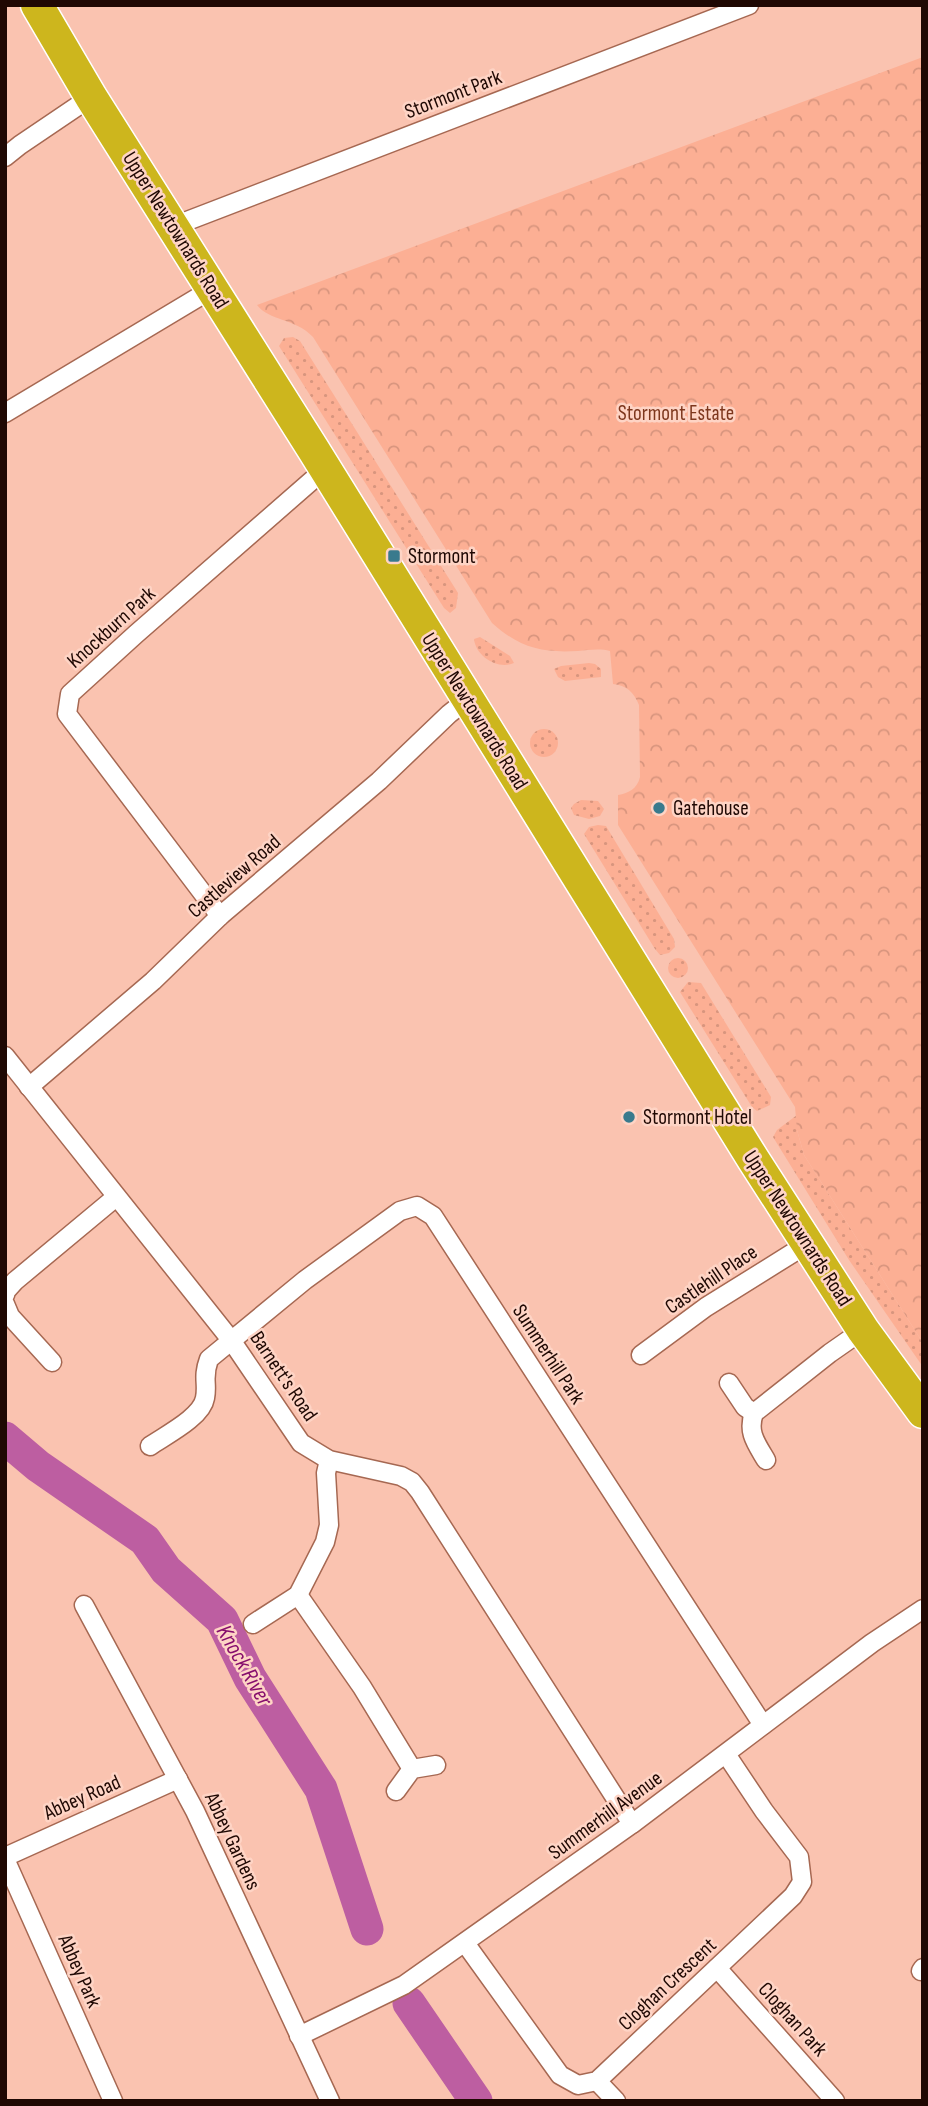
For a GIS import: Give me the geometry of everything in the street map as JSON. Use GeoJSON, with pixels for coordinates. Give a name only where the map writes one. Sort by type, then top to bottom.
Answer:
{"type":"FeatureCollection","features":[{"type":"Feature","properties":{"kind":"highway","name":"Upper Newtownards Road"},"geometry":{"type":"LineString","coordinates":[[37,5],[91,97],[807,1244],[863,1330],[923,1412]]}},
{"type":"Feature","properties":{"kind":"street","name":"Stormont Park"},"geometry":{"type":"LineString","coordinates":[[174,226],[750,5]]}},
{"type":"Feature","properties":{"kind":"street"},"geometry":{"type":"LineString","coordinates":[[5,157],[91,97]]}},
{"type":"Feature","properties":{"kind":"street"},"geometry":{"type":"LineString","coordinates":[[5,413],[212,289]]}},
{"type":"Feature","properties":{"kind":"street","name":"Knockburn Park"},"geometry":{"type":"LineString","coordinates":[[220,916],[66,714],[70,694],[325,470]]}},
{"type":"Feature","properties":{"kind":"street","name":"Castleview Road"},"geometry":{"type":"LineString","coordinates":[[29,1087],[153,981],[220,916],[379,781],[468,699]]}},
{"type":"Feature","properties":{"kind":"street","name":"Barnett's Road"},"geometry":{"type":"LineString","coordinates":[[5,1056],[231,1340],[301,1443],[329,1460],[401,1476],[412,1482],[632,1824]]}},
{"type":"Feature","properties":{"kind":"street"},"geometry":{"type":"LineString","coordinates":[[6,1292],[15,1280],[116,1197]]}},
{"type":"Feature","properties":{"kind":"street","name":"Summerhill Park"},"geometry":{"type":"LineString","coordinates":[[150,1446],[197,1413],[205,1399],[204,1373],[209,1359],[305,1280],[400,1211],[417,1206],[433,1216],[763,1725]]}},
{"type":"Feature","properties":{"kind":"street","name":"Castlehill Place"},"geometry":{"type":"LineString","coordinates":[[641,1354],[744,1282],[807,1244]]}},
{"type":"Feature","properties":{"kind":"street"},"geometry":{"type":"LineString","coordinates":[[5,1304],[10,1316],[52,1362]]}},
{"type":"Feature","properties":{"kind":"street"},"geometry":{"type":"LineString","coordinates":[[766,1460],[757,1446],[750,1425],[754,1413],[863,1330]]}},
{"type":"Feature","properties":{"kind":"street"},"geometry":{"type":"LineString","coordinates":[[729,1383],[745,1407],[754,1413]]}},
{"type":"Feature","properties":{"kind":"street"},"geometry":{"type":"LineString","coordinates":[[253,1624],[298,1595],[310,1576],[329,1525],[326,1474],[329,1460]]}},
{"type":"Feature","properties":{"kind":"street"},"geometry":{"type":"LineString","coordinates":[[298,1595],[362,1687],[412,1769]]}},
{"type":"Feature","properties":{"kind":"street","name":"Abbey Gardens"},"geometry":{"type":"LineString","coordinates":[[83,1605],[178,1779],[330,2101]]}},
{"type":"Feature","properties":{"kind":"street","name":"Summerhill Avenue"},"geometry":{"type":"LineString","coordinates":[[299,2036],[404,1985],[632,1824],[872,1643],[923,1609]]}},
{"type":"Feature","properties":{"kind":"street","name":"Cloghan Crescent"},"geometry":{"type":"LineString","coordinates":[[597,2081],[793,1896],[802,1882],[799,1857],[726,1754]]}},
{"type":"Feature","properties":{"kind":"street"},"geometry":{"type":"LineString","coordinates":[[396,1791],[412,1769],[436,1765]]}},
{"type":"Feature","properties":{"kind":"street","name":"Abbey Road"},"geometry":{"type":"LineString","coordinates":[[5,1858],[178,1779]]}},
{"type":"Feature","properties":{"kind":"street","name":"Abbey Park"},"geometry":{"type":"LineString","coordinates":[[5,1858],[113,2101]]}},
{"type":"Feature","properties":{"kind":"street"},"geometry":{"type":"LineString","coordinates":[[465,1943],[560,2076],[578,2085],[597,2081],[615,2101]]}},
{"type":"Feature","properties":{"kind":"street","name":"Cloghan Park"},"geometry":{"type":"LineString","coordinates":[[717,1968],[835,2101]]}},
{"type":"Feature","properties":{"kind":"green space","name":"Stormont Estate"},"geometry":{"type":"Polygon","coordinates":[[[923,57],[923,1343],[804,1155],[797,1130],[795,1107],[618,825],[618,795],[632,790],[640,777],[639,705],[629,690],[613,684],[610,651],[542,650],[512,638],[492,623],[313,337],[298,326],[268,314],[257,305],[923,57]]]}},
{"type":"Feature","properties":{"kind":"green space"},"geometry":{"type":"Polygon","coordinates":[[[293,337],[300,341],[458,593],[456,608],[450,613],[444,608],[279,346],[284,338],[293,337]]]}},
{"type":"Feature","properties":{"kind":"green space"},"geometry":{"type":"Polygon","coordinates":[[[480,637],[510,656],[514,663],[501,665],[483,656],[474,639],[480,637]]]}},
{"type":"Feature","properties":{"kind":"green space"},"geometry":{"type":"Polygon","coordinates":[[[589,663],[601,669],[601,677],[565,681],[558,677],[554,669],[561,666],[589,663]]]}},
{"type":"Feature","properties":{"kind":"green space"},"geometry":{"type":"Polygon","coordinates":[[[544,729],[554,733],[558,743],[554,753],[544,757],[534,753],[530,743],[534,733],[544,729]]]}},
{"type":"Feature","properties":{"kind":"green space"},"geometry":{"type":"Polygon","coordinates":[[[581,800],[598,801],[604,809],[600,816],[589,819],[574,815],[571,808],[581,800]]]}},
{"type":"Feature","properties":{"kind":"green space"},"geometry":{"type":"Polygon","coordinates":[[[606,826],[674,939],[675,947],[669,953],[660,955],[655,949],[584,834],[589,827],[606,826]]]}},
{"type":"Feature","properties":{"kind":"green space"},"geometry":{"type":"Polygon","coordinates":[[[678,958],[685,961],[688,968],[685,975],[678,978],[671,975],[668,968],[671,961],[678,958]]]}},
{"type":"Feature","properties":{"kind":"green space"},"geometry":{"type":"Polygon","coordinates":[[[688,982],[701,983],[771,1097],[770,1105],[757,1111],[752,1107],[680,992],[688,982]]]}},
{"type":"Feature","properties":{"kind":"green space"},"geometry":{"type":"Polygon","coordinates":[[[797,1115],[797,1130],[804,1155],[923,1343],[923,1367],[849,1260],[773,1137],[777,1130],[797,1115]]]}},
{"type":"Feature","properties":{"kind":"waterway","name":"Knock River"},"geometry":{"type":"LineString","coordinates":[[5,1438],[38,1466],[145,1540],[166,1570],[222,1620],[250,1678],[321,1789],[367,1929]]}},
{"type":"Feature","properties":{"kind":"waterway","name":"Knock River"},"geometry":{"type":"LineString","coordinates":[[409,2003],[476,2101]]}},
{"type":"Feature","properties":{"kind":"place","name":"Stormont"},"geometry":{"type":"Point","coordinates":[394,556]}},
{"type":"Feature","properties":{"kind":"place","name":"Gatehouse"},"geometry":{"type":"Point","coordinates":[659,808]}},
{"type":"Feature","properties":{"kind":"place","name":"Stormont Hotel"},"geometry":{"type":"Point","coordinates":[629,1117]}}]}
